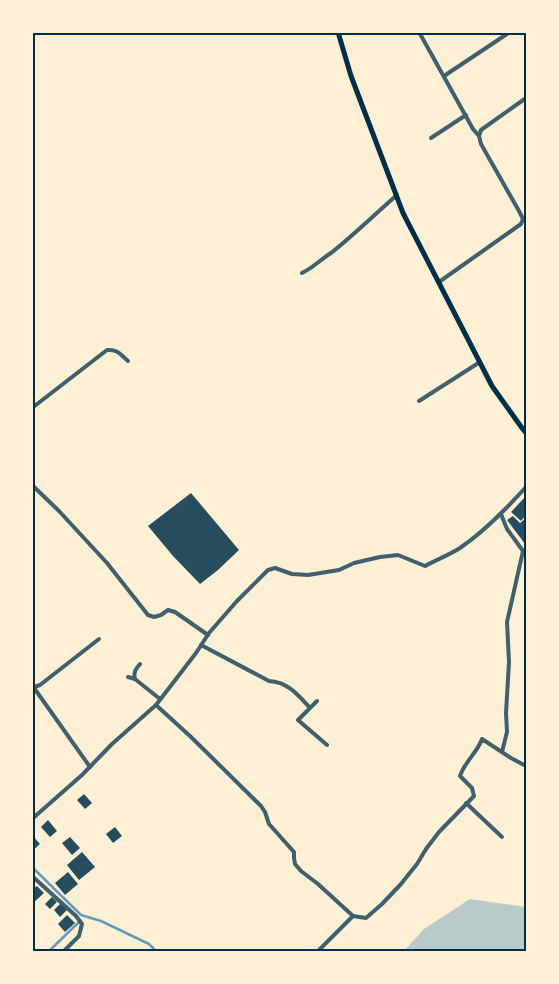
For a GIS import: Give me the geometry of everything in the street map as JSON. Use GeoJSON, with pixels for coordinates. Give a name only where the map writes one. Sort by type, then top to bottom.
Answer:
{"type":"FeatureCollection","features":[{"type":"Feature","properties":{"kind":"main road"},"geometry":{"type":"LineString","coordinates":[[338,32],[351,76],[403,213],[492,386],[526,433]]}},
{"type":"Feature","properties":{"kind":"street"},"geometry":{"type":"LineString","coordinates":[[419,32],[520,211],[521,224]]}},
{"type":"Feature","properties":{"kind":"street"},"geometry":{"type":"LineString","coordinates":[[444,76],[510,32]]}},
{"type":"Feature","properties":{"kind":"street"},"geometry":{"type":"LineString","coordinates":[[479,136],[481,130],[526,98]]}},
{"type":"Feature","properties":{"kind":"street"},"geometry":{"type":"LineString","coordinates":[[431,138],[466,115]]}},
{"type":"Feature","properties":{"kind":"street"},"geometry":{"type":"LineString","coordinates":[[302,274],[313,268],[341,245],[397,195]]}},
{"type":"Feature","properties":{"kind":"street"},"geometry":{"type":"LineString","coordinates":[[439,282],[526,220]]}},
{"type":"Feature","properties":{"kind":"street"},"geometry":{"type":"LineString","coordinates":[[32,408],[107,350],[120,353],[128,361]]}},
{"type":"Feature","properties":{"kind":"street"},"geometry":{"type":"LineString","coordinates":[[419,401],[480,362]]}},
{"type":"Feature","properties":{"kind":"street"},"geometry":{"type":"LineString","coordinates":[[32,485],[107,563],[148,615],[154,617],[168,610],[175,612],[208,635]]}},
{"type":"Feature","properties":{"kind":"street"},"geometry":{"type":"LineString","coordinates":[[32,819],[156,705],[208,635],[237,601],[268,570],[275,568],[292,574],[308,574],[339,570],[354,563],[380,557],[398,556],[425,566],[458,549],[501,514],[526,487]]}},
{"type":"Feature","properties":{"kind":"street"},"geometry":{"type":"LineString","coordinates":[[501,514],[506,528],[523,550],[507,622],[509,662],[506,713],[507,732],[502,752]]}},
{"type":"Feature","properties":{"kind":"street"},"geometry":{"type":"LineString","coordinates":[[90,767],[33,686],[40,685],[99,639]]}},
{"type":"Feature","properties":{"kind":"street"},"geometry":{"type":"LineString","coordinates":[[201,645],[270,682],[277,682],[291,688],[310,708],[317,701],[298,720],[327,745]]}},
{"type":"Feature","properties":{"kind":"street"},"geometry":{"type":"LineString","coordinates":[[135,679],[134,671],[140,664]]}},
{"type":"Feature","properties":{"kind":"street"},"geometry":{"type":"LineString","coordinates":[[128,677],[135,679],[160,700]]}},
{"type":"Feature","properties":{"kind":"street"},"geometry":{"type":"LineString","coordinates":[[156,705],[261,806],[269,824],[294,852],[295,864],[353,916],[366,918],[382,904],[418,864],[426,849],[439,832],[466,802],[474,796],[472,788],[460,776],[463,767],[482,739],[526,766]]}},
{"type":"Feature","properties":{"kind":"street"},"geometry":{"type":"LineString","coordinates":[[466,802],[502,837]]}},
{"type":"Feature","properties":{"kind":"street"},"geometry":{"type":"LineString","coordinates":[[32,876],[76,916],[82,924],[79,936],[63,952]]}},
{"type":"Feature","properties":{"kind":"street"},"geometry":{"type":"LineString","coordinates":[[317,952],[353,916]]}},
{"type":"Feature","properties":{"kind":"shaded area"},"geometry":{"type":"Polygon","coordinates":[[[470,899],[526,907],[525,951],[404,951],[424,929],[470,899]]]}},
{"type":"Feature","properties":{"kind":"building"},"geometry":{"type":"Polygon","coordinates":[[[191,493],[239,550],[200,584],[148,526],[191,493]]]}},
{"type":"Feature","properties":{"kind":"building"},"geometry":{"type":"Polygon","coordinates":[[[526,496],[526,515],[521,521],[511,512],[526,496]]]}},
{"type":"Feature","properties":{"kind":"building"},"geometry":{"type":"Polygon","coordinates":[[[513,516],[520,523],[526,518],[525,544],[507,520],[513,516]]]}},
{"type":"Feature","properties":{"kind":"building"},"geometry":{"type":"Polygon","coordinates":[[[84,794],[92,803],[85,809],[77,800],[84,794]]]}},
{"type":"Feature","properties":{"kind":"building"},"geometry":{"type":"Polygon","coordinates":[[[48,820],[57,831],[50,837],[41,827],[48,820]]]}},
{"type":"Feature","properties":{"kind":"building"},"geometry":{"type":"Polygon","coordinates":[[[115,827],[122,836],[113,843],[106,834],[115,827]]]}},
{"type":"Feature","properties":{"kind":"building"},"geometry":{"type":"Polygon","coordinates":[[[32,835],[40,844],[32,851],[32,835]]]}},
{"type":"Feature","properties":{"kind":"building"},"geometry":{"type":"Polygon","coordinates":[[[70,837],[80,848],[72,855],[62,843],[70,837]]]}},
{"type":"Feature","properties":{"kind":"building"},"geometry":{"type":"Polygon","coordinates":[[[82,852],[95,867],[79,880],[67,865],[82,852]]]}},
{"type":"Feature","properties":{"kind":"building"},"geometry":{"type":"Polygon","coordinates":[[[68,872],[78,884],[65,895],[55,883],[68,872]]]}},
{"type":"Feature","properties":{"kind":"building"},"geometry":{"type":"Polygon","coordinates":[[[37,886],[44,893],[32,904],[32,890],[37,886]]]}},
{"type":"Feature","properties":{"kind":"building"},"geometry":{"type":"Polygon","coordinates":[[[52,897],[57,902],[50,909],[45,904],[52,897]]]}},
{"type":"Feature","properties":{"kind":"building"},"geometry":{"type":"Polygon","coordinates":[[[61,903],[67,910],[60,917],[54,910],[61,903]]]}},
{"type":"Feature","properties":{"kind":"building"},"geometry":{"type":"Polygon","coordinates":[[[67,915],[75,923],[65,932],[58,924],[67,915]]]}},
{"type":"Feature","properties":{"kind":"waterway"},"geometry":{"type":"LineString","coordinates":[[32,867],[81,915],[101,921],[149,944],[157,952]]}},
{"type":"Feature","properties":{"kind":"waterway"},"geometry":{"type":"LineString","coordinates":[[48,952],[79,922]]}}]}
